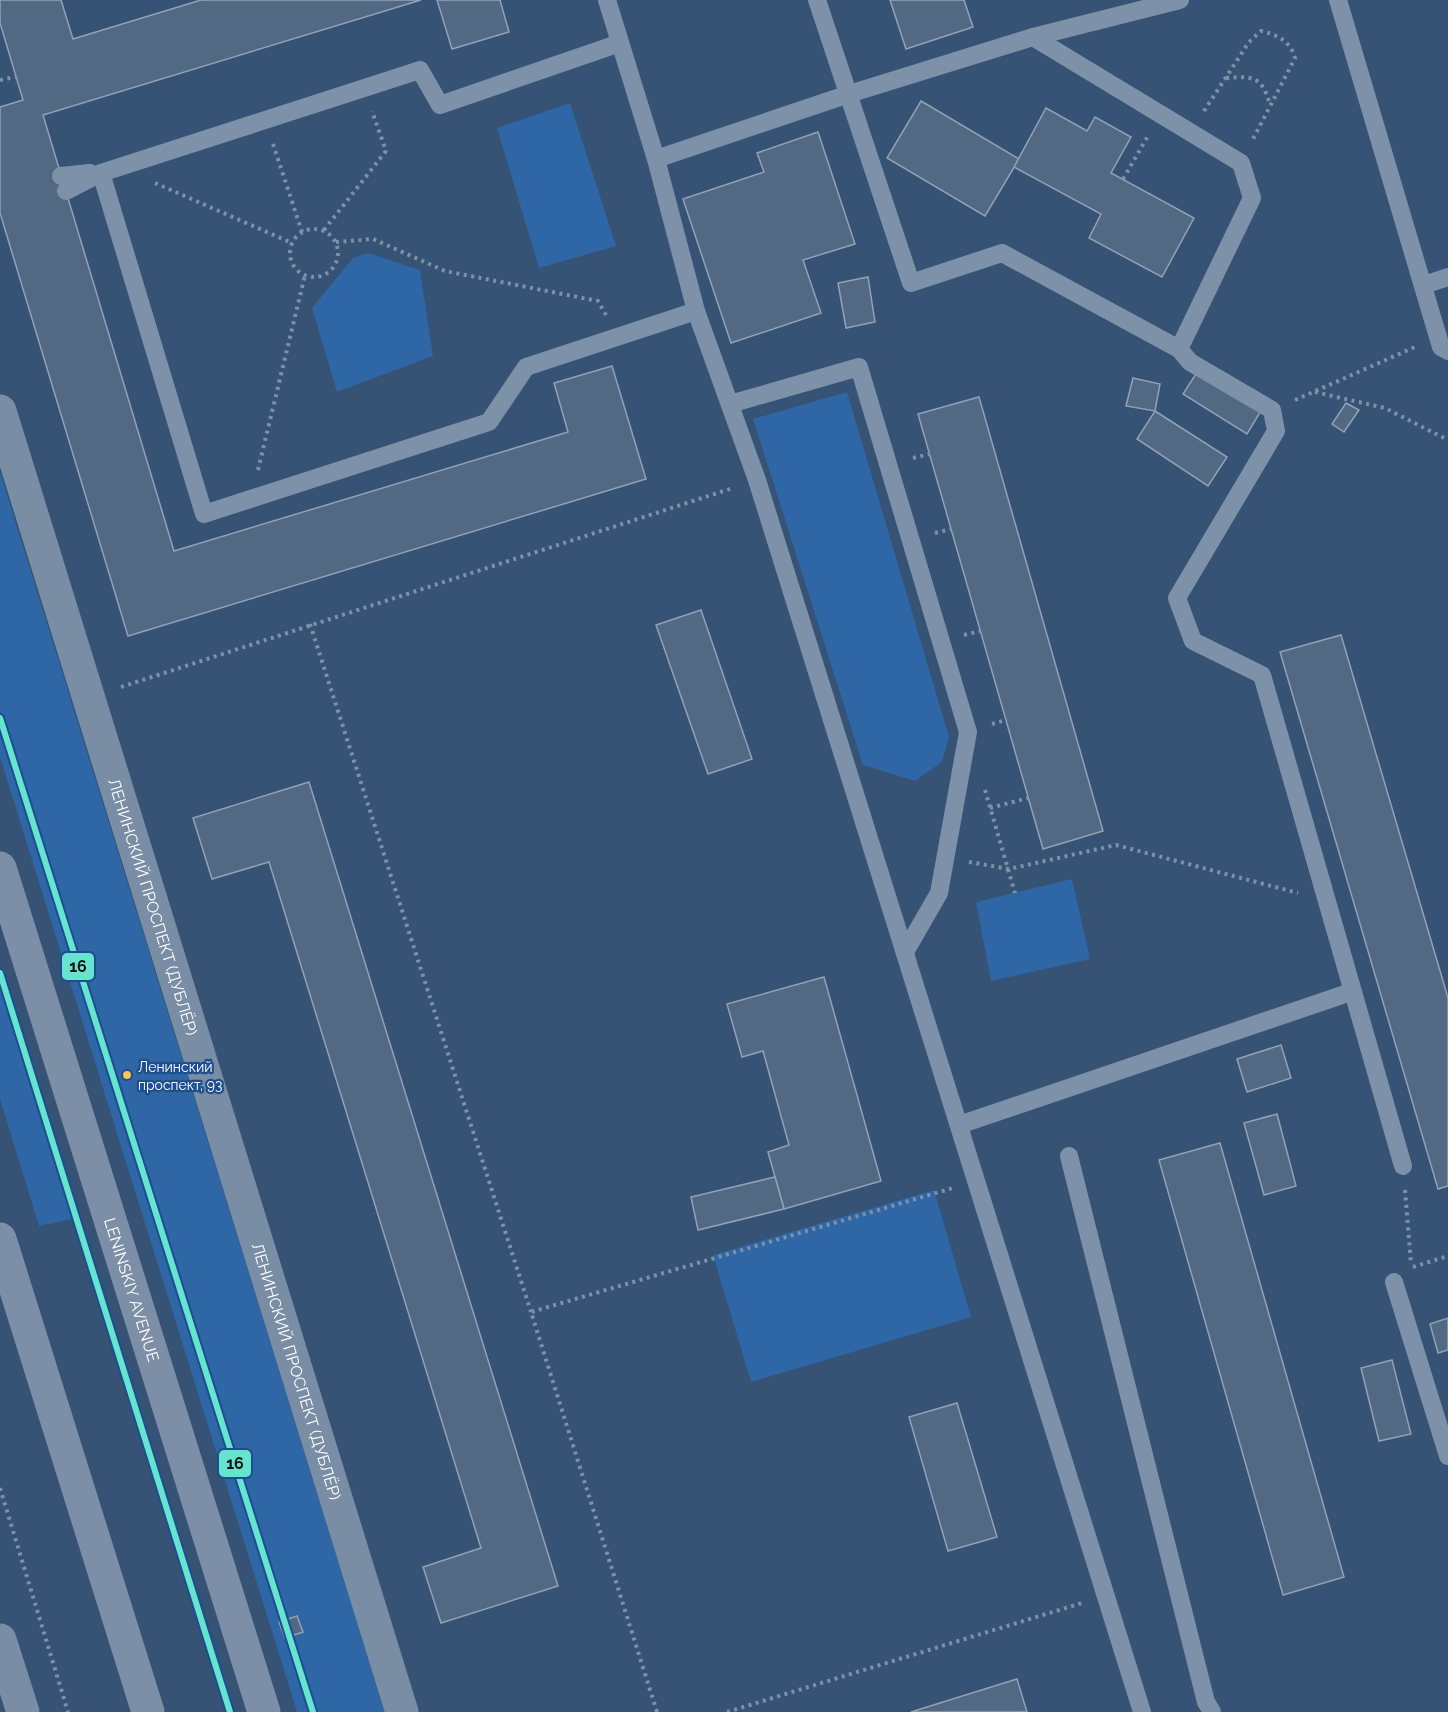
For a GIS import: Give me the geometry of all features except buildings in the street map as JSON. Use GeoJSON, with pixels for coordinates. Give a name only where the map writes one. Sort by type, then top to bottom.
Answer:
{"type":"FeatureCollection","features":[{"type":"Feature","properties":{"kind":"main road","name":"LENINSKIY AVENUE"},"geometry":{"type":"LineString","coordinates":[[0,868],[264,1712]]}},
{"type":"Feature","properties":{"kind":"main road"},"geometry":{"type":"LineString","coordinates":[[0,1239],[144,1709]]}},
{"type":"Feature","properties":{"kind":"street","name":"ЛЕНИНСКИЙ ПРОСПЕКТ (ДУБЛЁР)"},"geometry":{"type":"LineString","coordinates":[[0,411],[402,1712]]}},
{"type":"Feature","properties":{"kind":"street"},"geometry":{"type":"LineString","coordinates":[[0,1640],[23,1712]]}},
{"type":"Feature","properties":{"kind":"lane"},"geometry":{"type":"LineString","coordinates":[[607,0],[656,159],[696,311],[757,480],[1142,1712]]}},
{"type":"Feature","properties":{"kind":"lane"},"geometry":{"type":"LineString","coordinates":[[818,0],[911,283],[1002,253],[1179,349],[1190,362],[1272,410],[1275,431],[1178,598],[1193,641],[1262,675],[1351,992],[1403,1166]]}},
{"type":"Feature","properties":{"kind":"lane"},"geometry":{"type":"LineString","coordinates":[[656,159],[849,94],[1033,37],[1180,0]]}},
{"type":"Feature","properties":{"kind":"lane"},"geometry":{"type":"LineString","coordinates":[[1338,0],[1443,344]]}},
{"type":"Feature","properties":{"kind":"lane"},"geometry":{"type":"LineString","coordinates":[[1033,37],[1241,163],[1252,198],[1179,349]]}},
{"type":"Feature","properties":{"kind":"lane"},"geometry":{"type":"LineString","coordinates":[[63,183],[420,70],[440,105],[620,43]]}},
{"type":"Feature","properties":{"kind":"lane"},"geometry":{"type":"LineString","coordinates":[[110,170],[204,514],[489,422],[526,367],[696,311]]}},
{"type":"Feature","properties":{"kind":"lane"},"geometry":{"type":"LineString","coordinates":[[1424,285],[1448,277]]}},
{"type":"Feature","properties":{"kind":"lane"},"geometry":{"type":"LineString","coordinates":[[730,404],[859,367],[968,732],[939,892],[905,952]]}},
{"type":"Feature","properties":{"kind":"lane"},"geometry":{"type":"LineString","coordinates":[[959,1125],[1351,992]]}},
{"type":"Feature","properties":{"kind":"lane"},"geometry":{"type":"LineString","coordinates":[[1069,1156],[1206,1702],[1212,1712]]}},
{"type":"Feature","properties":{"kind":"lane"},"geometry":{"type":"LineString","coordinates":[[1394,1282],[1448,1456]]}},
{"type":"Feature","properties":{"kind":"path"},"geometry":{"type":"LineString","coordinates":[[1191,131],[1249,42],[1261,31],[1277,35],[1292,48],[1295,58],[1241,163]]}},
{"type":"Feature","properties":{"kind":"path"},"geometry":{"type":"LineString","coordinates":[[1226,78],[1249,76],[1256,80],[1266,90],[1270,105]]}},
{"type":"Feature","properties":{"kind":"path"},"geometry":{"type":"LineString","coordinates":[[0,80],[16,77]]}},
{"type":"Feature","properties":{"kind":"path"},"geometry":{"type":"LineString","coordinates":[[324,230],[386,151],[364,87]]}},
{"type":"Feature","properties":{"kind":"path"},"geometry":{"type":"LineString","coordinates":[[1123,179],[1161,113]]}},
{"type":"Feature","properties":{"kind":"path"},"geometry":{"type":"LineString","coordinates":[[265,120],[302,232]]}},
{"type":"Feature","properties":{"kind":"path"},"geometry":{"type":"LineString","coordinates":[[110,170],[292,243]]}},
{"type":"Feature","properties":{"kind":"path"},"geometry":{"type":"LineString","coordinates":[[317,228],[324,230],[336,242],[339,258],[335,266],[322,276],[305,275],[298,271],[290,258],[292,243],[302,232],[317,228]]}},
{"type":"Feature","properties":{"kind":"path"},"geometry":{"type":"LineString","coordinates":[[336,242],[373,239],[445,271],[598,300],[618,337]]}},
{"type":"Feature","properties":{"kind":"path"},"geometry":{"type":"LineString","coordinates":[[251,498],[305,275]]}},
{"type":"Feature","properties":{"kind":"path"},"geometry":{"type":"LineString","coordinates":[[1272,410],[1443,344]]}},
{"type":"Feature","properties":{"kind":"path"},"geometry":{"type":"LineString","coordinates":[[1314,392],[1385,408],[1448,440]]}},
{"type":"Feature","properties":{"kind":"path"},"geometry":{"type":"LineString","coordinates":[[121,687],[757,480]]}},
{"type":"Feature","properties":{"kind":"path"},"geometry":{"type":"LineString","coordinates":[[310,624],[657,1712]]}},
{"type":"Feature","properties":{"kind":"path"},"geometry":{"type":"LineString","coordinates":[[984,786],[1015,893]]}},
{"type":"Feature","properties":{"kind":"path"},"geometry":{"type":"LineString","coordinates":[[990,808],[1028,798]]}},
{"type":"Feature","properties":{"kind":"path"},"geometry":{"type":"LineString","coordinates":[[945,859],[1009,869],[1116,845],[1326,901]]}},
{"type":"Feature","properties":{"kind":"path"},"geometry":{"type":"LineString","coordinates":[[1403,1166],[1412,1267],[1448,1256]]}},
{"type":"Feature","properties":{"kind":"path"},"geometry":{"type":"LineString","coordinates":[[531,1312],[977,1181]]}},
{"type":"Feature","properties":{"kind":"path"},"geometry":{"type":"LineString","coordinates":[[0,1488],[68,1712]]}},
{"type":"Feature","properties":{"kind":"path"},"geometry":{"type":"LineString","coordinates":[[727,1712],[1105,1595]]}},
{"type":"Feature","properties":{"kind":"shaded area"},"geometry":{"type":"Polygon","coordinates":[[[570,103],[616,246],[539,268],[497,128],[570,103]]]}},
{"type":"Feature","properties":{"kind":"shaded area"},"geometry":{"type":"Polygon","coordinates":[[[368,253],[420,270],[433,356],[337,392],[312,308],[353,258],[368,253]]]}},
{"type":"Feature","properties":{"kind":"shaded area"},"geometry":{"type":"Polygon","coordinates":[[[847,392],[949,737],[942,762],[915,781],[863,765],[753,419],[847,392]]]}},
{"type":"Feature","properties":{"kind":"shaded area"},"geometry":{"type":"Polygon","coordinates":[[[0,472],[385,1712],[297,1712],[0,757],[0,472]]]}},
{"type":"Feature","properties":{"kind":"shaded area"},"geometry":{"type":"Polygon","coordinates":[[[1072,879],[1090,959],[991,981],[976,902],[1072,879]]]}},
{"type":"Feature","properties":{"kind":"shaded area"},"geometry":{"type":"Polygon","coordinates":[[[0,977],[77,1218],[39,1226],[0,1099],[0,977]]]}},
{"type":"Feature","properties":{"kind":"shaded area"},"geometry":{"type":"Polygon","coordinates":[[[934,1190],[971,1317],[751,1382],[713,1255],[934,1190]]]}},
{"type":"Feature","properties":{"kind":"transit line","name":"16"},"geometry":{"type":"LineString","coordinates":[[0,718],[313,1712]]}},
{"type":"Feature","properties":{"kind":"transit line","name":"16"},"geometry":{"type":"LineString","coordinates":[[0,973],[230,1712]]}},
{"type":"Feature","properties":{"kind":"place","name":"Ленинский проспект, 93"},"geometry":{"type":"Point","coordinates":[127,1075]}}]}
